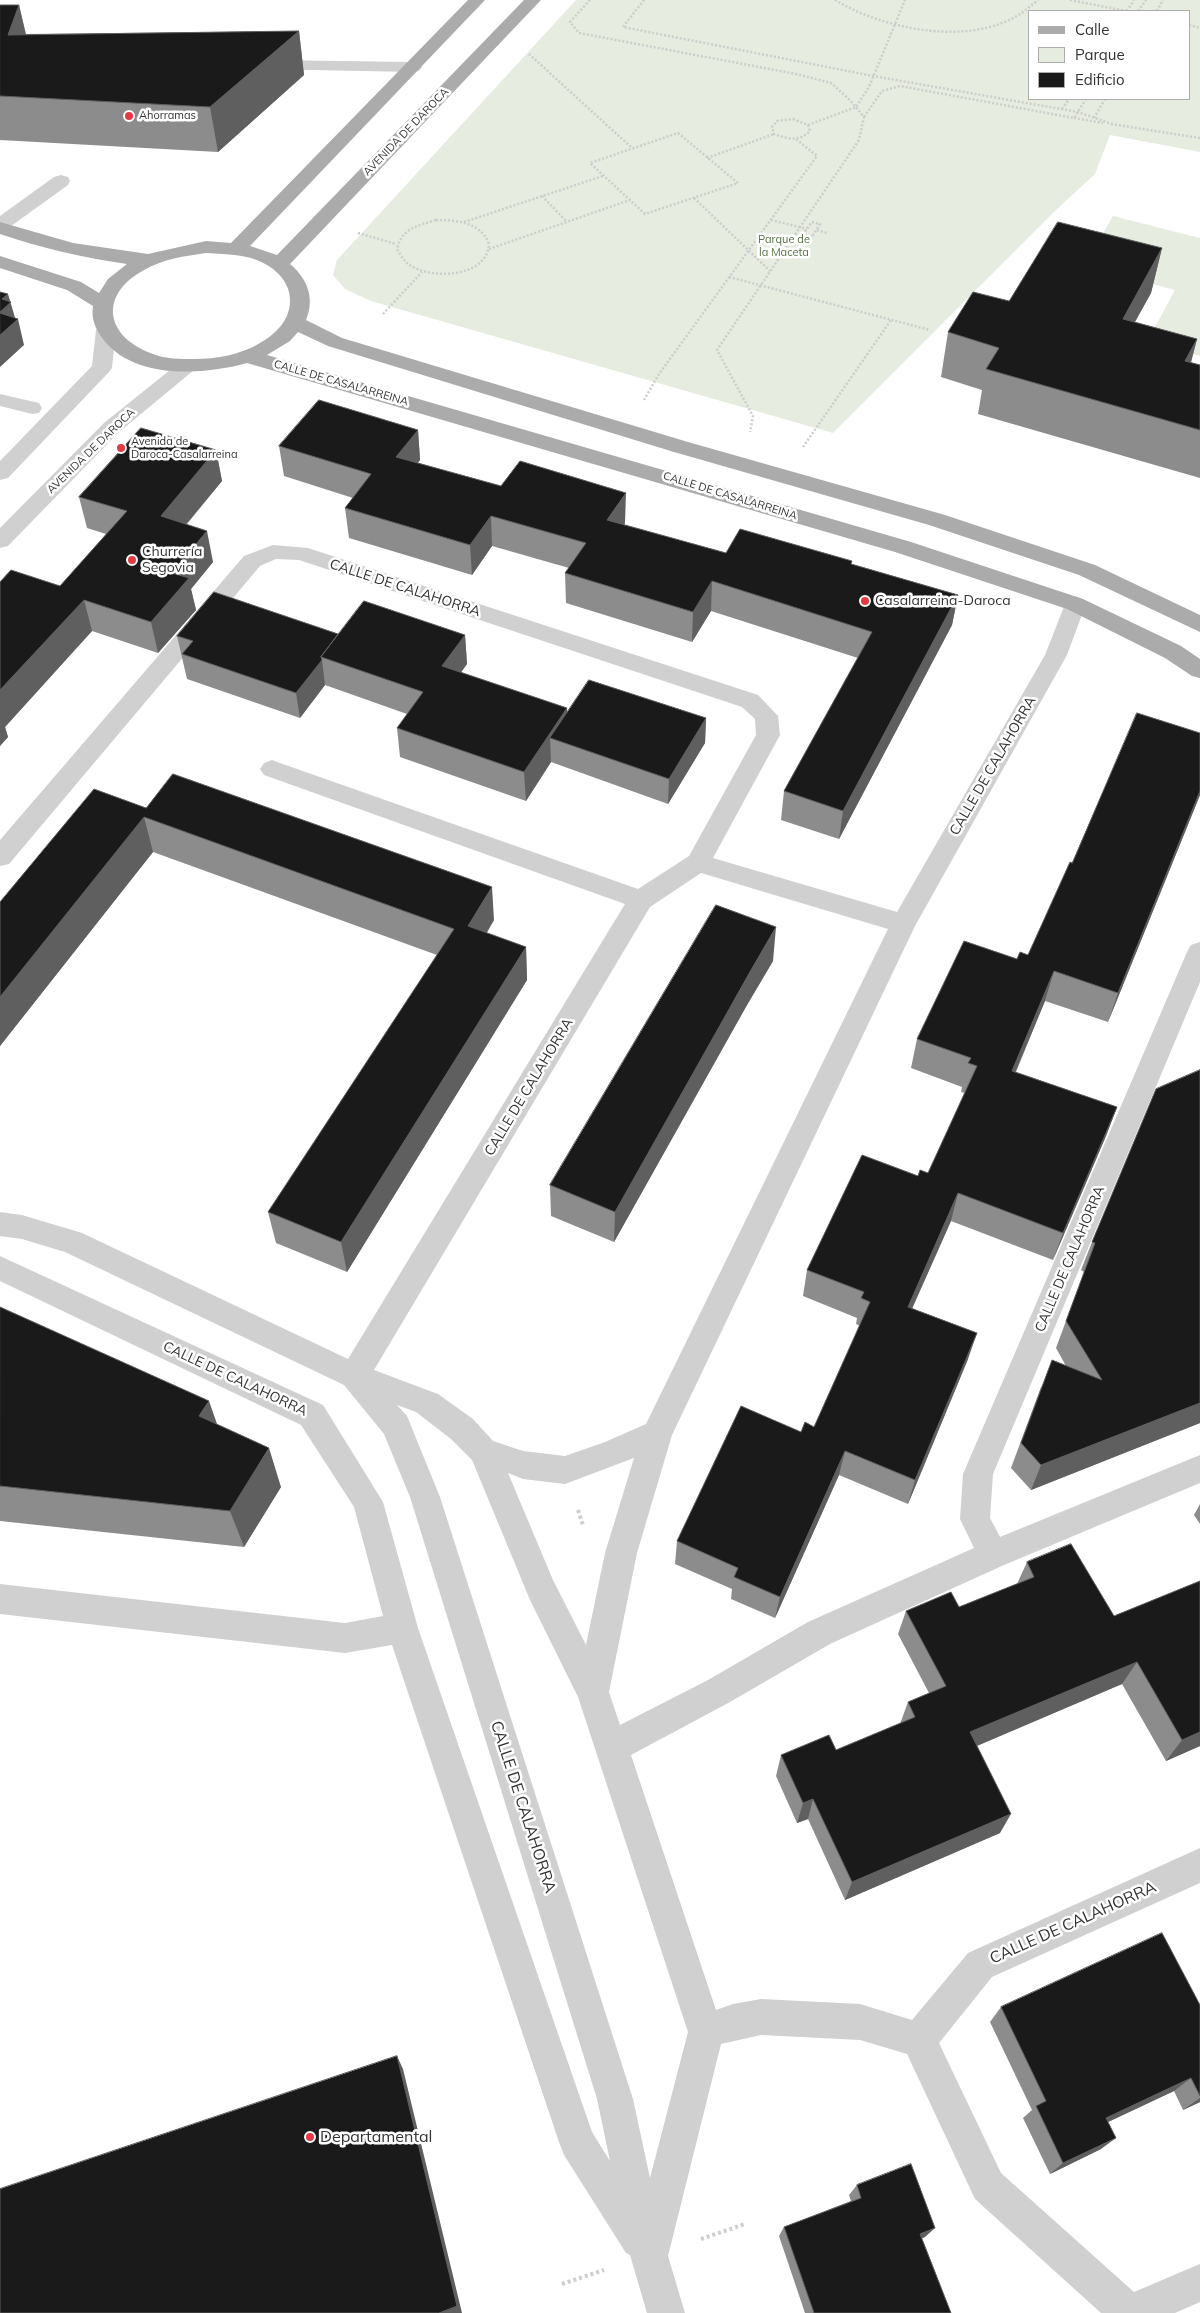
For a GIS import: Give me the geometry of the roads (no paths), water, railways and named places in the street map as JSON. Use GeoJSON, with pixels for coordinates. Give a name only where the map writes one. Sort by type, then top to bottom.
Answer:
{"type":"FeatureCollection","features":[{"type":"Feature","properties":{"kind":"main road"},"geometry":{"type":"LineString","coordinates":[[236,249],[477,0]]}},
{"type":"Feature","properties":{"kind":"main road","name":"AVENIDA DE DAROCA"},"geometry":{"type":"LineString","coordinates":[[279,264],[533,0]]}},
{"type":"Feature","properties":{"kind":"main road"},"geometry":{"type":"LineString","coordinates":[[0,226],[45,243],[104,256],[149,260]]}},
{"type":"Feature","properties":{"kind":"main road"},"geometry":{"type":"LineString","coordinates":[[206,247],[236,249],[259,254],[279,264],[293,276],[301,291],[301,307],[294,323],[275,342],[247,356],[218,364],[187,366],[152,361],[123,348],[106,330],[102,317],[103,304],[111,287],[127,272],[149,260],[176,251],[206,247]]}},
{"type":"Feature","properties":{"kind":"main road"},"geometry":{"type":"LineString","coordinates":[[0,262],[74,286],[103,304]]}},
{"type":"Feature","properties":{"kind":"main road"},"geometry":{"type":"LineString","coordinates":[[294,323],[345,344],[744,465],[937,520],[1087,570],[1200,624]]}},
{"type":"Feature","properties":{"kind":"main road","name":"CALLE DE CASALARREINA"},"geometry":{"type":"LineString","coordinates":[[247,356],[884,542],[1076,604],[1173,652],[1200,670]]}},
{"type":"Feature","properties":{"kind":"main road"},"geometry":{"type":"LineString","coordinates":[[1076,604],[1087,570]]}},
{"type":"Feature","properties":{"kind":"street"},"geometry":{"type":"LineString","coordinates":[[253,65],[413,66]]}},
{"type":"Feature","properties":{"kind":"street"},"geometry":{"type":"LineString","coordinates":[[0,226],[61,181]]}},
{"type":"Feature","properties":{"kind":"street"},"geometry":{"type":"LineString","coordinates":[[0,473],[102,368],[106,330]]}},
{"type":"Feature","properties":{"kind":"street","name":"AVENIDA DE DAROCA"},"geometry":{"type":"LineString","coordinates":[[0,542],[111,428],[187,366]]}},
{"type":"Feature","properties":{"kind":"street"},"geometry":{"type":"LineString","coordinates":[[0,400],[32,408]]}},
{"type":"Feature","properties":{"kind":"street","name":"CALLE DE CALAHORRA"},"geometry":{"type":"LineString","coordinates":[[0,857],[252,560],[273,552],[300,552],[750,702],[766,716],[768,735],[698,863],[641,900],[354,1376]]}},
{"type":"Feature","properties":{"kind":"street","name":"CALLE DE CALAHORRA"},"geometry":{"type":"LineString","coordinates":[[593,1692],[621,1553],[657,1434],[904,924],[1056,656],[1076,604]]}},
{"type":"Feature","properties":{"kind":"street"},"geometry":{"type":"LineString","coordinates":[[272,769],[641,900]]}},
{"type":"Feature","properties":{"kind":"street"},"geometry":{"type":"LineString","coordinates":[[698,863],[904,924]]}},
{"type":"Feature","properties":{"kind":"street","name":"CALLE DE CALAHORRA"},"geometry":{"type":"LineString","coordinates":[[993,1555],[975,1519],[978,1474],[1198,963]]}},
{"type":"Feature","properties":{"kind":"street","name":"CALLE DE CALAHORRA"},"geometry":{"type":"LineString","coordinates":[[0,1224],[22,1227],[72,1242],[354,1376],[426,1403],[462,1429],[483,1451],[540,1589],[593,1692],[706,2032]]}},
{"type":"Feature","properties":{"kind":"street","name":"CALLE DE CALAHORRA"},"geometry":{"type":"LineString","coordinates":[[0,1268],[312,1415],[368,1502],[402,1628],[577,2142],[649,2256]]}},
{"type":"Feature","properties":{"kind":"street","name":"CALLE DE CALAHORRA"},"geometry":{"type":"LineString","coordinates":[[354,1376],[396,1426],[425,1497],[615,2099],[649,2256],[666,2313]]}},
{"type":"Feature","properties":{"kind":"street","name":"CALLE DE CALAHORRA"},"geometry":{"type":"LineString","coordinates":[[483,1451],[523,1465],[565,1470],[657,1434]]}},
{"type":"Feature","properties":{"kind":"street"},"geometry":{"type":"LineString","coordinates":[[611,1748],[719,1691],[819,1634],[993,1555],[1200,1470]]}},
{"type":"Feature","properties":{"kind":"street"},"geometry":{"type":"LineString","coordinates":[[0,1599],[344,1638],[402,1628]]}},
{"type":"Feature","properties":{"kind":"street","name":"CALLE DE CALAHORRA"},"geometry":{"type":"LineString","coordinates":[[919,2040],[980,1965],[1200,1865]]}},
{"type":"Feature","properties":{"kind":"street"},"geometry":{"type":"LineString","coordinates":[[649,2256],[706,2032],[733,2022],[761,2017],[860,2022],[919,2040],[988,2186],[1130,2313],[1200,2283]]}},
{"type":"Feature","properties":{"kind":"place","name":"Ahorramas"},"geometry":{"type":"Point","coordinates":[129,116]}},
{"type":"Feature","properties":{"kind":"place","name":"Avenida de Daroca-Casalarreina"},"geometry":{"type":"Point","coordinates":[121,448]}},
{"type":"Feature","properties":{"kind":"place","name":"Churrería Segovia"},"geometry":{"type":"Point","coordinates":[132,560]}},
{"type":"Feature","properties":{"kind":"place","name":"Casalarreina-Daroca"},"geometry":{"type":"Point","coordinates":[865,601]}},
{"type":"Feature","properties":{"kind":"place","name":"Departamental"},"geometry":{"type":"Point","coordinates":[310,2137]}},
{"type":"Feature","properties":{"kind":"park label","name":"Parque de la Maceta"},"geometry":{"type":"Point","coordinates":[784,246]}}]}
